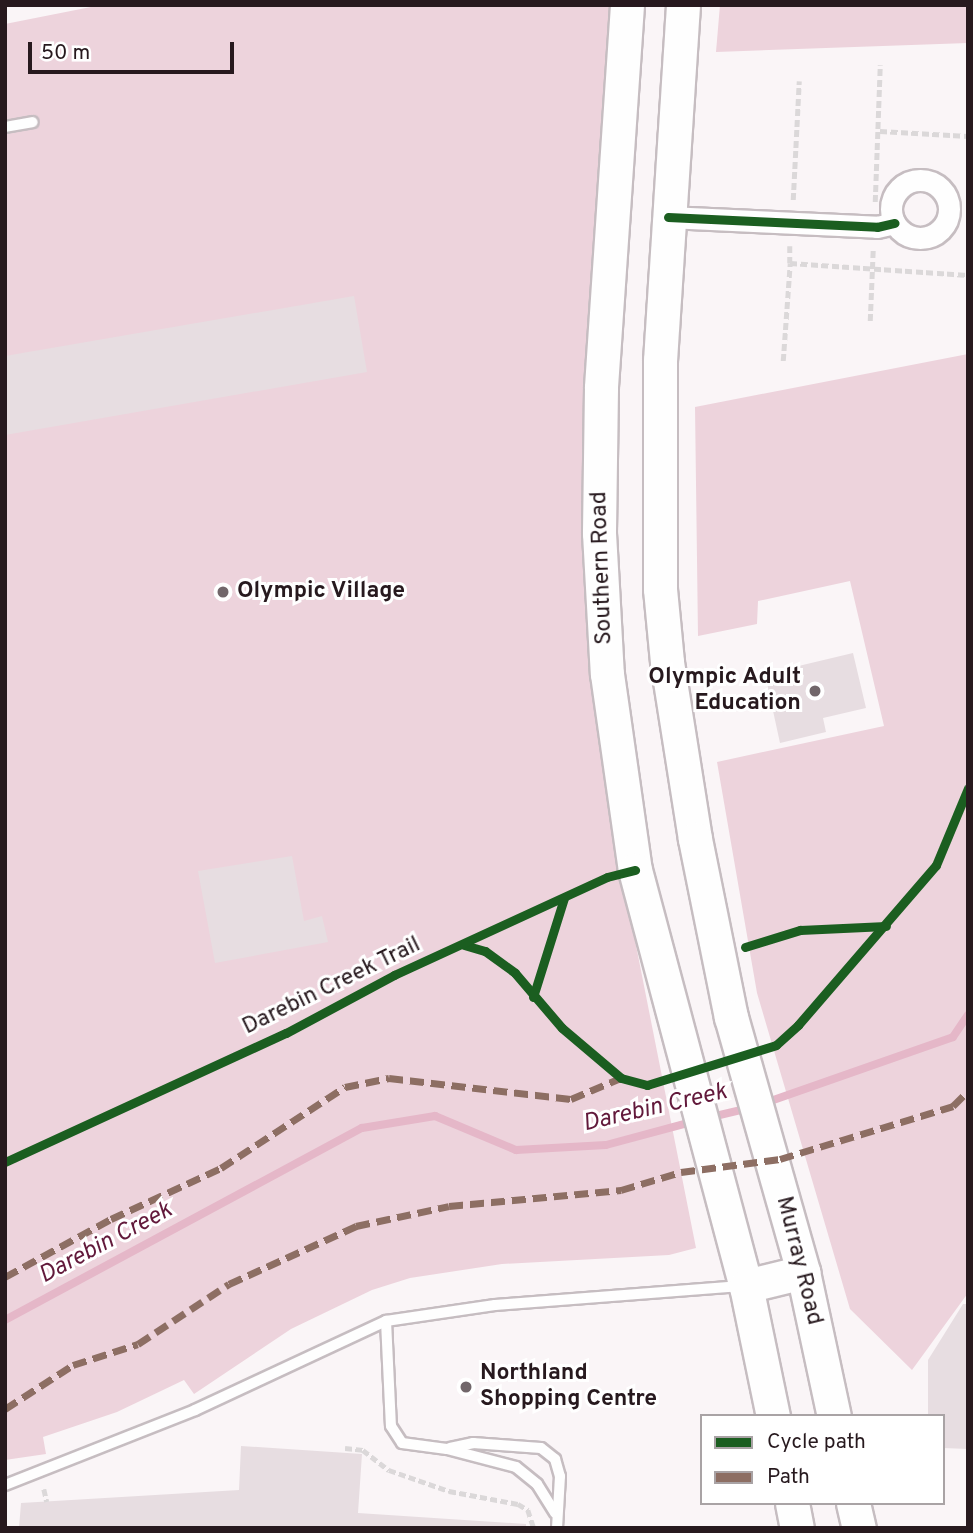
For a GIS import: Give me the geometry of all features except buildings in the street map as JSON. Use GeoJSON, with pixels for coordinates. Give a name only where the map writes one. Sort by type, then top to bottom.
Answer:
{"type":"FeatureCollection","features":[{"type":"Feature","properties":{"kind":"main road","name":"Southern Road"},"geometry":{"type":"LineString","coordinates":[[626,5],[601,388],[599,533],[607,674],[635,870],[746,1286]]}},
{"type":"Feature","properties":{"kind":"main road"},"geometry":{"type":"LineString","coordinates":[[668,217],[683,5]]}},
{"type":"Feature","properties":{"kind":"main road","name":"Murray Road"},"geometry":{"type":"LineString","coordinates":[[668,217],[660,360],[660,589],[695,839],[731,1017],[803,1272],[834,1414]]}},
{"type":"Feature","properties":{"kind":"main road"},"geometry":{"type":"LineString","coordinates":[[774,1414],[746,1286],[803,1272]]}},
{"type":"Feature","properties":{"kind":"main road"},"geometry":{"type":"LineString","coordinates":[[792,1505],[797,1528]]}},
{"type":"Feature","properties":{"kind":"main road"},"geometry":{"type":"LineString","coordinates":[[853,1505],[859,1528]]}},
{"type":"Feature","properties":{"kind":"street"},"geometry":{"type":"LineString","coordinates":[[668,217],[879,220]]}},
{"type":"Feature","properties":{"kind":"lane"},"geometry":{"type":"LineString","coordinates":[[5,127],[33,122]]}},
{"type":"Feature","properties":{"kind":"lane"},"geometry":{"type":"LineString","coordinates":[[5,1485],[195,1410],[386,1321],[495,1305],[746,1286]]}},
{"type":"Feature","properties":{"kind":"lane"},"geometry":{"type":"LineString","coordinates":[[386,1321],[391,1426],[402,1443],[447,1449],[516,1467],[537,1484],[555,1513]]}},
{"type":"Feature","properties":{"kind":"lane"},"geometry":{"type":"LineString","coordinates":[[447,1449],[473,1443],[541,1448],[555,1459],[560,1476],[555,1513],[557,1528]]}},
{"type":"Feature","properties":{"kind":"path"},"geometry":{"type":"LineString","coordinates":[[870,321],[879,220],[877,199],[880,65]]}},
{"type":"Feature","properties":{"kind":"path"},"geometry":{"type":"LineString","coordinates":[[792,208],[799,81]]}},
{"type":"Feature","properties":{"kind":"path"},"geometry":{"type":"LineString","coordinates":[[880,131],[968,136]]}},
{"type":"Feature","properties":{"kind":"path"},"geometry":{"type":"LineString","coordinates":[[777,242],[791,243],[783,361]]}},
{"type":"Feature","properties":{"kind":"path"},"geometry":{"type":"LineString","coordinates":[[790,263],[968,275]]}},
{"type":"Feature","properties":{"kind":"path"},"geometry":{"type":"LineString","coordinates":[[345,1448],[363,1450],[389,1470],[449,1491],[518,1504],[528,1510],[534,1528]]}},
{"type":"Feature","properties":{"kind":"shaded area"},"geometry":{"type":"Polygon","coordinates":[[[101,5],[612,5],[584,435],[627,900],[696,1248],[669,1255],[502,1264],[410,1278],[372,1290],[291,1329],[194,1394],[184,1380],[117,1412],[43,1437],[46,1454],[5,1460],[5,24],[101,5]]]}},
{"type":"Feature","properties":{"kind":"shaded area"},"geometry":{"type":"Polygon","coordinates":[[[720,5],[968,5],[968,43],[716,52],[720,5]]]}},
{"type":"Feature","properties":{"kind":"shaded area"},"geometry":{"type":"Polygon","coordinates":[[[968,354],[968,1293],[912,1370],[850,1309],[757,993],[717,762],[884,726],[850,581],[758,601],[757,624],[698,636],[695,407],[968,354]]]}},
{"type":"Feature","properties":{"kind":"waterway","name":"Darebin Creek"},"geometry":{"type":"LineString","coordinates":[[762,1104],[953,1037],[968,1015]]}},
{"type":"Feature","properties":{"kind":"waterway","name":"Darebin Creek"},"geometry":{"type":"LineString","coordinates":[[707,1118],[749,1108]]}},
{"type":"Feature","properties":{"kind":"waterway","name":"Darebin Creek"},"geometry":{"type":"LineString","coordinates":[[5,1320],[362,1128],[435,1116],[516,1150],[606,1145],[695,1121]]}},
{"type":"Feature","properties":{"kind":"marked path"},"geometry":{"type":"LineString","coordinates":[[5,1277],[111,1219],[221,1168],[345,1087],[389,1078],[571,1099],[621,1078]]}},
{"type":"Feature","properties":{"kind":"marked path"},"geometry":{"type":"LineString","coordinates":[[5,1409],[73,1365],[138,1344],[229,1284],[356,1226],[449,1206],[621,1190],[681,1172],[780,1159],[953,1106],[968,1091]]}},
{"type":"Feature","properties":{"kind":"cycle path"},"geometry":{"type":"LineString","coordinates":[[668,217],[877,227],[895,223]]}},
{"type":"Feature","properties":{"kind":"cycle path"},"geometry":{"type":"LineString","coordinates":[[464,945],[485,951],[515,973],[562,1028],[621,1078],[647,1085],[776,1045],[798,1025],[936,865],[968,788]]}},
{"type":"Feature","properties":{"kind":"cycle path","name":"Darebin Creek Trail"},"geometry":{"type":"LineString","coordinates":[[5,1162],[286,1033],[394,975],[607,877],[635,870]]}},
{"type":"Feature","properties":{"kind":"cycle path"},"geometry":{"type":"LineString","coordinates":[[533,997],[564,898]]}},
{"type":"Feature","properties":{"kind":"cycle path"},"geometry":{"type":"LineString","coordinates":[[745,947],[800,930],[886,926]]}},
{"type":"Feature","properties":{"kind":"place","name":"Olympic Village"},"geometry":{"type":"Point","coordinates":[223,592]}},
{"type":"Feature","properties":{"kind":"place","name":"Olympic Adult Education"},"geometry":{"type":"Point","coordinates":[815,691]}},
{"type":"Feature","properties":{"kind":"place","name":"Northland Shopping Centre"},"geometry":{"type":"Point","coordinates":[466,1387]}}]}
